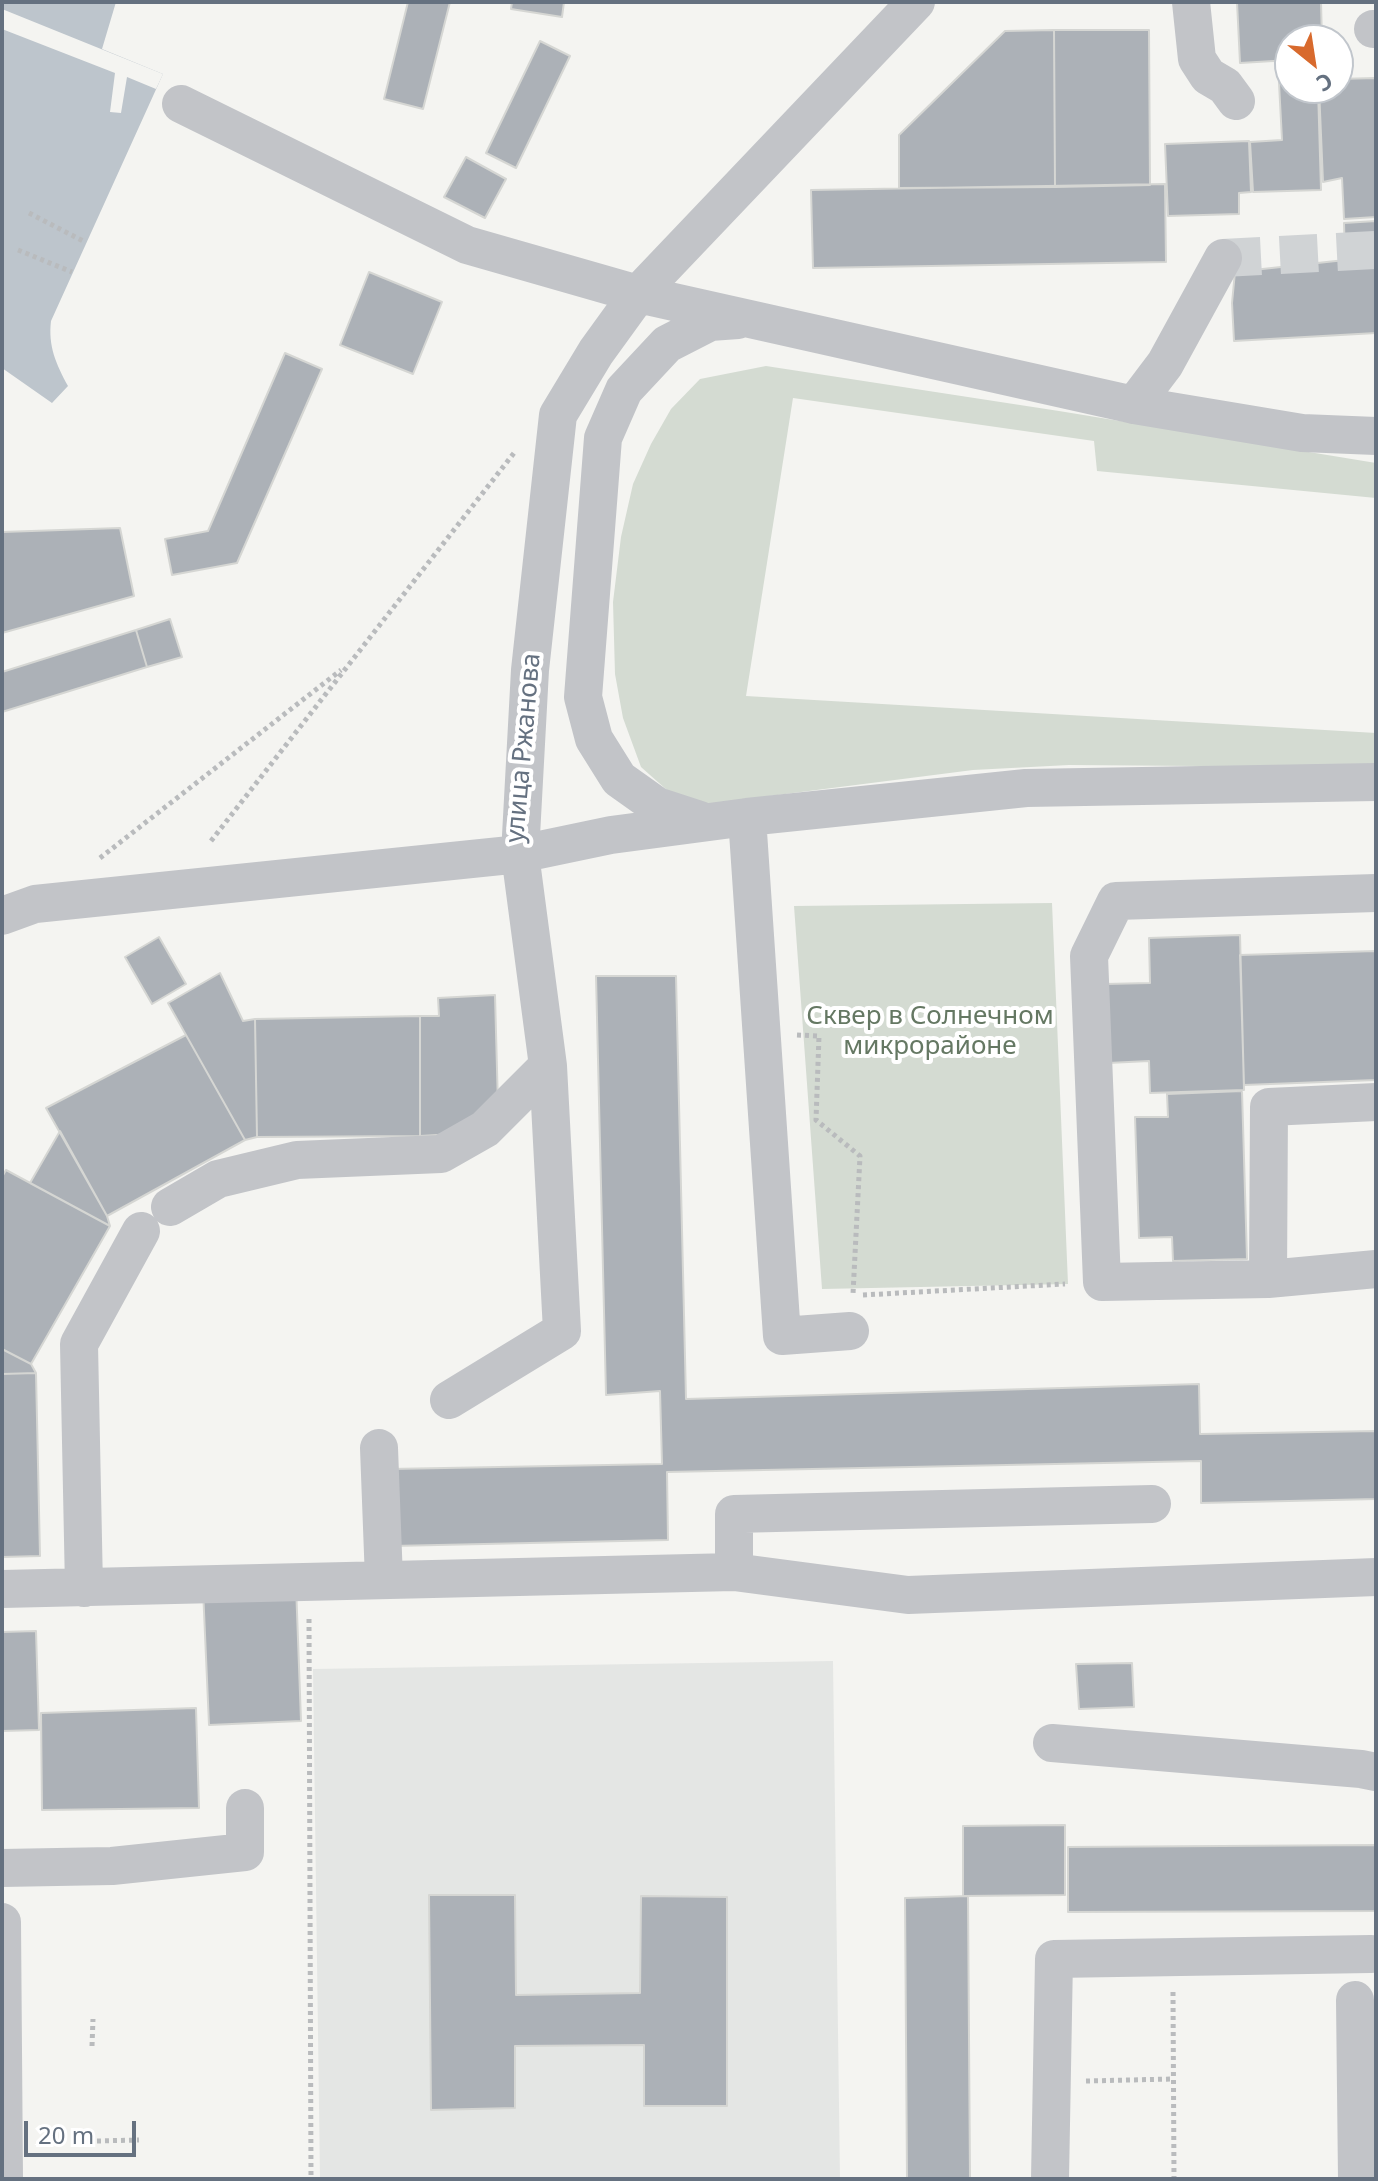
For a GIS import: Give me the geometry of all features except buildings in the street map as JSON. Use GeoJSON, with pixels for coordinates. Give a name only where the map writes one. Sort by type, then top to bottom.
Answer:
{"type":"FeatureCollection","features":[{"type":"Feature","properties":{"kind":"street","name":"улица Ржанова"},"geometry":{"type":"LineString","coordinates":[[2,916],[35,904],[520,854],[530,670],[558,415],[596,352],[638,294],[916,2]]}},
{"type":"Feature","properties":{"kind":"street"},"geometry":{"type":"LineString","coordinates":[[1191,2],[1197,59],[1208,76],[1225,86],[1236,101]]}},
{"type":"Feature","properties":{"kind":"street"},"geometry":{"type":"LineString","coordinates":[[181,104],[467,245],[638,294],[1134,405],[1302,433],[1376,436]]}},
{"type":"Feature","properties":{"kind":"street"},"geometry":{"type":"LineString","coordinates":[[1134,405],[1165,364],[1223,258]]}},
{"type":"Feature","properties":{"kind":"street"},"geometry":{"type":"LineString","coordinates":[[707,822],[657,806],[624,783],[594,739],[583,697],[603,438],[624,390],[667,344],[710,322],[755,320]]}},
{"type":"Feature","properties":{"kind":"street"},"geometry":{"type":"LineString","coordinates":[[449,1400],[562,1331],[548,1066],[520,854],[611,835],[707,822],[1026,788],[1376,782]]}},
{"type":"Feature","properties":{"kind":"street"},"geometry":{"type":"LineString","coordinates":[[747,817],[782,1336],[850,1331]]}},
{"type":"Feature","properties":{"kind":"street"},"geometry":{"type":"LineString","coordinates":[[1376,893],[1116,901],[1089,956],[1102,1282],[1268,1279],[1376,1269]]}},
{"type":"Feature","properties":{"kind":"street"},"geometry":{"type":"LineString","coordinates":[[170,1207],[218,1179],[297,1160],[441,1154],[485,1129],[548,1066]]}},
{"type":"Feature","properties":{"kind":"street"},"geometry":{"type":"LineString","coordinates":[[1268,1279],[1269,1107],[1376,1102]]}},
{"type":"Feature","properties":{"kind":"street"},"geometry":{"type":"LineString","coordinates":[[84,1588],[79,1344],[141,1231]]}},
{"type":"Feature","properties":{"kind":"street"},"geometry":{"type":"LineString","coordinates":[[379,1448],[384,1580]]}},
{"type":"Feature","properties":{"kind":"street"},"geometry":{"type":"LineString","coordinates":[[734,1572],[734,1514],[1152,1504]]}},
{"type":"Feature","properties":{"kind":"street"},"geometry":{"type":"LineString","coordinates":[[2,1589],[734,1572],[908,1595],[1376,1577]]}},
{"type":"Feature","properties":{"kind":"street"},"geometry":{"type":"LineString","coordinates":[[1052,1743],[1376,1772]]}},
{"type":"Feature","properties":{"kind":"street"},"geometry":{"type":"LineString","coordinates":[[2,1868],[112,1866],[245,1852],[245,1808]]}},
{"type":"Feature","properties":{"kind":"street"},"geometry":{"type":"LineString","coordinates":[[2,1922],[4,2179]]}},
{"type":"Feature","properties":{"kind":"street"},"geometry":{"type":"LineString","coordinates":[[1050,2179],[1054,1959],[1371,1954]]}},
{"type":"Feature","properties":{"kind":"street"},"geometry":{"type":"LineString","coordinates":[[1355,2000],[1357,2179]]}},
{"type":"Feature","properties":{"kind":"path"},"geometry":{"type":"LineString","coordinates":[[29,213],[85,242]]}},
{"type":"Feature","properties":{"kind":"path"},"geometry":{"type":"LineString","coordinates":[[18,250],[72,272]]}},
{"type":"Feature","properties":{"kind":"path"},"geometry":{"type":"LineString","coordinates":[[211,841],[515,452]]}},
{"type":"Feature","properties":{"kind":"path"},"geometry":{"type":"LineString","coordinates":[[91,865],[348,665]]}},
{"type":"Feature","properties":{"kind":"path"},"geometry":{"type":"LineString","coordinates":[[762,1034],[819,1036],[816,1120],[860,1156],[852,1296],[1068,1284]]}},
{"type":"Feature","properties":{"kind":"path"},"geometry":{"type":"LineString","coordinates":[[309,1582],[311,2179]]}},
{"type":"Feature","properties":{"kind":"path"},"geometry":{"type":"LineString","coordinates":[[1172,1957],[1174,2179]]}},
{"type":"Feature","properties":{"kind":"path"},"geometry":{"type":"LineString","coordinates":[[92,2046],[93,2019]]}},
{"type":"Feature","properties":{"kind":"path"},"geometry":{"type":"LineString","coordinates":[[1052,2082],[1173,2079]]}},
{"type":"Feature","properties":{"kind":"path"},"geometry":{"type":"LineString","coordinates":[[97,2141],[139,2140]]}},
{"type":"Feature","properties":{"kind":"shaded area"},"geometry":{"type":"Polygon","coordinates":[[[2,2],[116,2],[102,49],[163,74],[51,321],[54,355],[68,386],[52,403],[2,368],[2,2]]]}},
{"type":"Feature","properties":{"kind":"shaded area"},"geometry":{"type":"Polygon","coordinates":[[[833,1661],[840,2179],[320,2179],[313,1669],[833,1661]]]}},
{"type":"Feature","properties":{"kind":"green space"},"geometry":{"type":"Polygon","coordinates":[[[766,366],[1376,463],[1376,498],[1097,471],[1094,441],[793,398],[746,696],[1376,733],[1376,765],[1069,765],[973,770],[707,804],[677,799],[641,767],[623,718],[615,674],[613,602],[621,537],[633,484],[671,409],[700,379],[766,366]]]}},
{"type":"Feature","properties":{"kind":"green space","name":"Сквер в Солнечном микрорайоне"},"geometry":{"type":"Polygon","coordinates":[[[1052,903],[1068,1284],[822,1289],[794,906],[1052,903]]]}},
{"type":"Feature","properties":{"kind":"pier"},"geometry":{"type":"Polygon","coordinates":[[[2,9],[163,74],[156,89],[127,77],[121,113],[110,112],[115,73],[2,29],[2,9]]]}},
{"type":"Feature","properties":{"kind":"tunnel"},"geometry":{"type":"LineString","coordinates":[[1223,258],[1376,250]]}}]}
